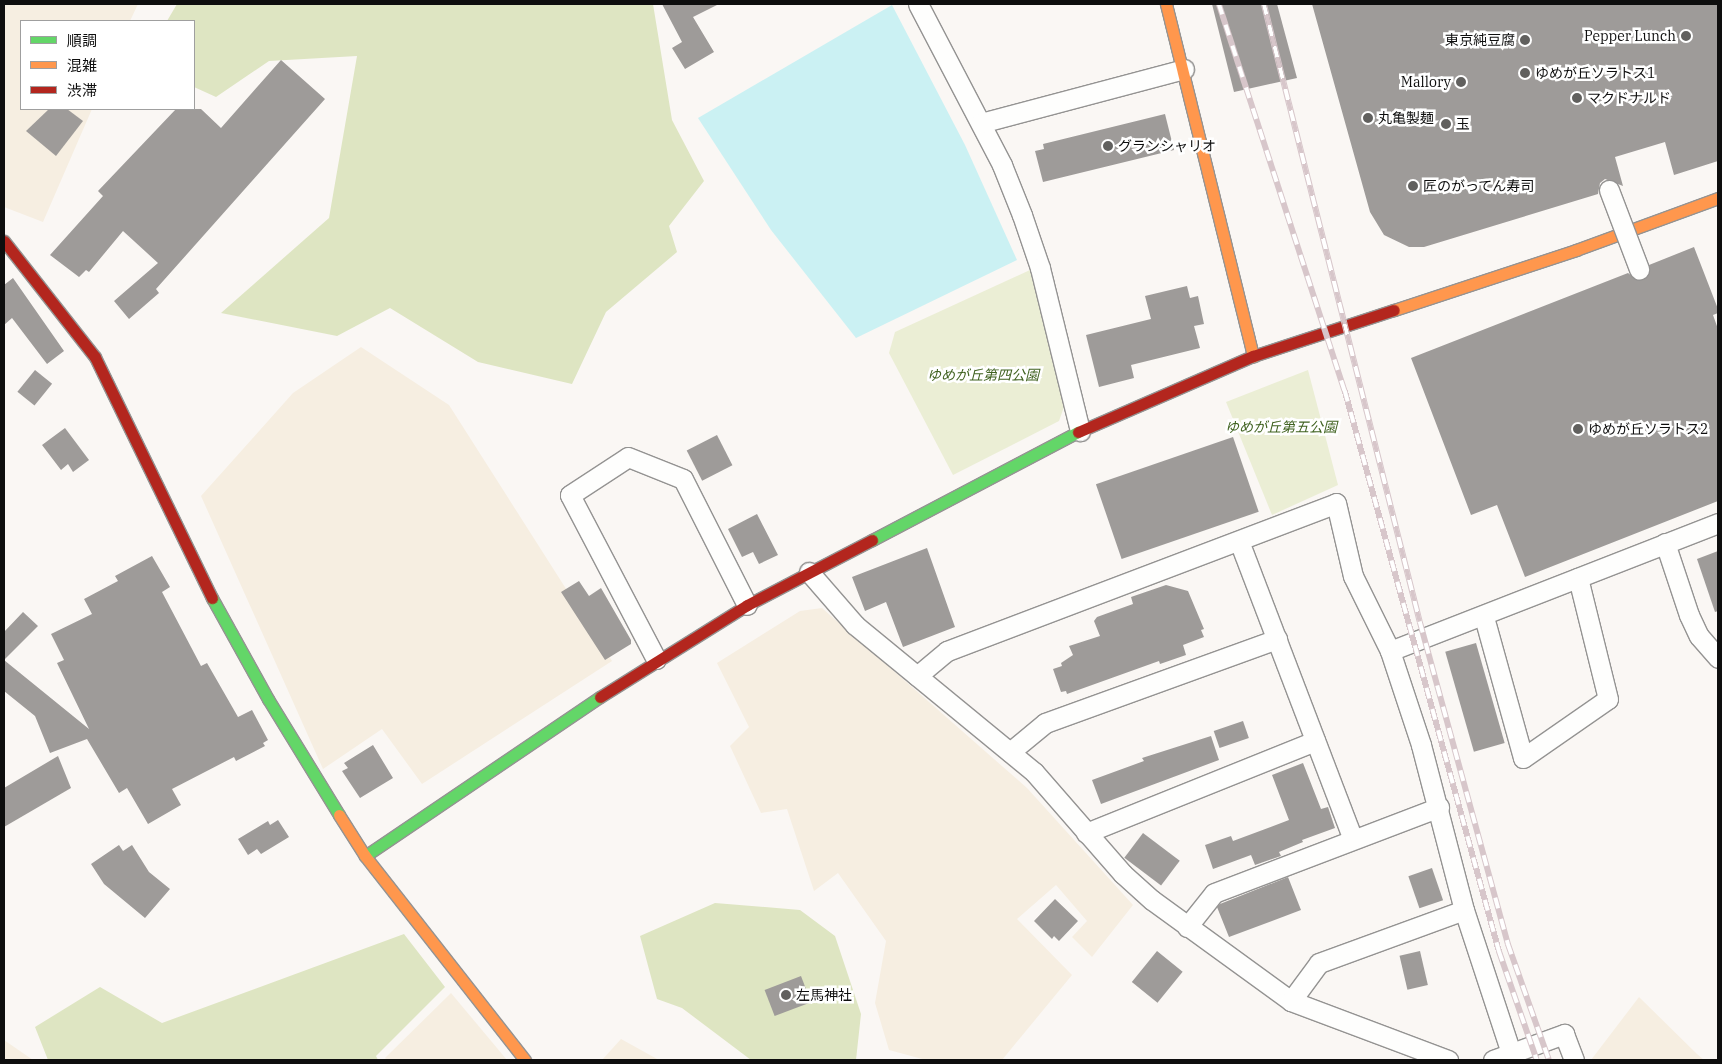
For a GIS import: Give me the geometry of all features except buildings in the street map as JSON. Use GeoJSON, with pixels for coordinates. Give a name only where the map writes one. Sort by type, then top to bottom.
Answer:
{"type":"FeatureCollection","features":[{"type":"Feature","properties":{"kind":"street"},"geometry":{"type":"LineString","coordinates":[[918,4],[1002,165],[1040,268],[1080,431]]}},
{"type":"Feature","properties":{"kind":"street"},"geometry":{"type":"LineString","coordinates":[[1166,4],[1184,69],[1253,356]]}},
{"type":"Feature","properties":{"kind":"street"},"geometry":{"type":"LineString","coordinates":[[981,123],[1184,69]]}},
{"type":"Feature","properties":{"kind":"street"},"geometry":{"type":"LineString","coordinates":[[1609,190],[1639,269]]}},
{"type":"Feature","properties":{"kind":"street"},"geometry":{"type":"LineString","coordinates":[[366,856],[656,659],[747,605],[1080,431],[1253,356],[1576,250],[1718,198]]}},
{"type":"Feature","properties":{"kind":"street"},"geometry":{"type":"LineString","coordinates":[[4,241],[96,357],[214,602],[268,699],[366,856],[525,1060]]}},
{"type":"Feature","properties":{"kind":"street"},"geometry":{"type":"LineString","coordinates":[[656,659],[570,495],[628,457],[683,479],[747,605]]}},
{"type":"Feature","properties":{"kind":"street"},"geometry":{"type":"LineString","coordinates":[[916,676],[948,651],[1336,503],[1353,576],[1390,651],[1439,807],[1464,910],[1511,1053]]}},
{"type":"Feature","properties":{"kind":"street"},"geometry":{"type":"LineString","coordinates":[[1390,651],[1484,616],[1718,523]]}},
{"type":"Feature","properties":{"kind":"street"},"geometry":{"type":"LineString","coordinates":[[1239,541],[1353,839]]}},
{"type":"Feature","properties":{"kind":"street"},"geometry":{"type":"LineString","coordinates":[[1665,543],[1689,615],[1699,636],[1718,658]]}},
{"type":"Feature","properties":{"kind":"street"},"geometry":{"type":"LineString","coordinates":[[809,572],[855,625],[1034,772],[1086,833],[1137,887],[1188,927],[1291,1000],[1448,1060]]}},
{"type":"Feature","properties":{"kind":"street"},"geometry":{"type":"LineString","coordinates":[[1484,616],[1523,758],[1608,699],[1578,578]]}},
{"type":"Feature","properties":{"kind":"street"},"geometry":{"type":"LineString","coordinates":[[1010,752],[1045,723],[1277,639]]}},
{"type":"Feature","properties":{"kind":"street"},"geometry":{"type":"LineString","coordinates":[[1086,833],[1315,741]]}},
{"type":"Feature","properties":{"kind":"street"},"geometry":{"type":"LineString","coordinates":[[1188,927],[1214,893],[1439,807]]}},
{"type":"Feature","properties":{"kind":"street"},"geometry":{"type":"LineString","coordinates":[[1291,1000],[1319,963],[1464,910]]}},
{"type":"Feature","properties":{"kind":"street"},"geometry":{"type":"LineString","coordinates":[[1493,1060],[1564,1034],[1574,1060]]}},
{"type":"Feature","properties":{"kind":"shaded area"},"geometry":{"type":"Polygon","coordinates":[[[4,4],[138,4],[130,20],[20,20],[20,110],[92,110],[43,222],[4,207],[4,4]]]}},
{"type":"Feature","properties":{"kind":"shaded area"},"geometry":{"type":"Polygon","coordinates":[[[361,347],[449,405],[612,661],[422,784],[382,729],[323,769],[201,496],[293,393],[361,347]]]}},
{"type":"Feature","properties":{"kind":"shaded area"},"geometry":{"type":"Polygon","coordinates":[[[822,608],[1027,788],[1133,905],[1092,957],[1072,937],[1087,921],[1056,885],[1017,919],[1072,975],[1002,1060],[926,1060],[889,1050],[875,1003],[886,941],[838,873],[814,891],[787,809],[761,813],[730,746],[749,727],[717,663],[800,611],[822,608]]]}},
{"type":"Feature","properties":{"kind":"shaded area"},"geometry":{"type":"Polygon","coordinates":[[[451,993],[507,1060],[387,1060],[385,1058],[451,993]]]}},
{"type":"Feature","properties":{"kind":"shaded area"},"geometry":{"type":"Polygon","coordinates":[[[1639,997],[1697,1054],[1704,1060],[1591,1060],[1639,997]]]}},
{"type":"Feature","properties":{"kind":"shaded area"},"geometry":{"type":"Polygon","coordinates":[[[621,1039],[659,1060],[602,1060],[621,1039]]]}},
{"type":"Feature","properties":{"kind":"shaded area"},"geometry":{"type":"Polygon","coordinates":[[[4,1040],[33,1060],[4,1060],[4,1040]]]}},
{"type":"Feature","properties":{"kind":"green space"},"geometry":{"type":"Polygon","coordinates":[[[177,4],[653,4],[672,120],[704,181],[669,226],[677,252],[606,312],[572,384],[478,362],[390,308],[337,336],[221,313],[329,218],[357,56],[269,61],[216,97],[195,87],[195,20],[168,20],[177,4]]]}},
{"type":"Feature","properties":{"kind":"green space","name":"ゆめが丘第四公園"},"geometry":{"type":"Polygon","coordinates":[[[1030,270],[1065,404],[1059,421],[953,475],[889,353],[895,332],[1030,270]]]}},
{"type":"Feature","properties":{"kind":"green space","name":"ゆめが丘第五公園"},"geometry":{"type":"Polygon","coordinates":[[[1308,370],[1338,485],[1272,515],[1226,402],[1308,370]]]}},
{"type":"Feature","properties":{"kind":"green space"},"geometry":{"type":"Polygon","coordinates":[[[715,903],[800,910],[835,936],[861,1014],[856,1060],[751,1060],[682,1008],[657,999],[640,936],[715,903]]]}},
{"type":"Feature","properties":{"kind":"green space"},"geometry":{"type":"Polygon","coordinates":[[[404,934],[445,987],[376,1056],[378,1060],[48,1060],[35,1027],[100,987],[162,1023],[404,934]]]}},
{"type":"Feature","properties":{"kind":"water"},"geometry":{"type":"Polygon","coordinates":[[[892,5],[965,145],[1017,260],[856,338],[771,230],[698,118],[892,5]]]}},
{"type":"Feature","properties":{"kind":"railway"},"geometry":{"type":"LineString","coordinates":[[1219,4],[1345,391],[1499,951],[1537,1060]]}},
{"type":"Feature","properties":{"kind":"railway"},"geometry":{"type":"LineString","coordinates":[[1264,4],[1420,622],[1508,944],[1549,1060]]}},
{"type":"Feature","properties":{"kind":"traffic: fast"},"geometry":{"type":"LineString","coordinates":[[872,540],[1078,432]]}},
{"type":"Feature","properties":{"kind":"traffic: fast"},"geometry":{"type":"LineString","coordinates":[[212,598],[268,699],[339,815]]}},
{"type":"Feature","properties":{"kind":"traffic: fast"},"geometry":{"type":"LineString","coordinates":[[365,856],[600,697]]}},
{"type":"Feature","properties":{"kind":"traffic: slow"},"geometry":{"type":"LineString","coordinates":[[1166,4],[1253,356]]}},
{"type":"Feature","properties":{"kind":"traffic: slow"},"geometry":{"type":"LineString","coordinates":[[1394,310],[1576,250],[1718,198]]}},
{"type":"Feature","properties":{"kind":"traffic: slow"},"geometry":{"type":"LineString","coordinates":[[339,815],[365,856],[525,1060]]}},
{"type":"Feature","properties":{"kind":"traffic: jam"},"geometry":{"type":"LineString","coordinates":[[4,241],[95,357],[212,598]]}},
{"type":"Feature","properties":{"kind":"traffic: jam"},"geometry":{"type":"LineString","coordinates":[[1078,432],[1253,356],[1394,310]]}},
{"type":"Feature","properties":{"kind":"traffic: jam"},"geometry":{"type":"LineString","coordinates":[[600,697],[747,605],[872,540]]}},
{"type":"Feature","properties":{"kind":"place","name":"Pepper Lunch"},"geometry":{"type":"Point","coordinates":[1686,36]}},
{"type":"Feature","properties":{"kind":"place","name":"東京純豆腐"},"geometry":{"type":"Point","coordinates":[1525,40]}},
{"type":"Feature","properties":{"kind":"place","name":"ゆめが丘ソラトス1"},"geometry":{"type":"Point","coordinates":[1525,73]}},
{"type":"Feature","properties":{"kind":"place","name":"Mallory"},"geometry":{"type":"Point","coordinates":[1461,82]}},
{"type":"Feature","properties":{"kind":"place","name":"マクドナルド"},"geometry":{"type":"Point","coordinates":[1577,98]}},
{"type":"Feature","properties":{"kind":"place","name":"丸亀製麺"},"geometry":{"type":"Point","coordinates":[1368,118]}},
{"type":"Feature","properties":{"kind":"place","name":"玉"},"geometry":{"type":"Point","coordinates":[1446,124]}},
{"type":"Feature","properties":{"kind":"place","name":"グランシャリオ"},"geometry":{"type":"Point","coordinates":[1108,146]}},
{"type":"Feature","properties":{"kind":"place","name":"匠のがってん寿司"},"geometry":{"type":"Point","coordinates":[1413,186]}},
{"type":"Feature","properties":{"kind":"place","name":"ゆめが丘ソラトス2"},"geometry":{"type":"Point","coordinates":[1578,429]}},
{"type":"Feature","properties":{"kind":"place","name":"左馬神社"},"geometry":{"type":"Point","coordinates":[786,995]}}]}
